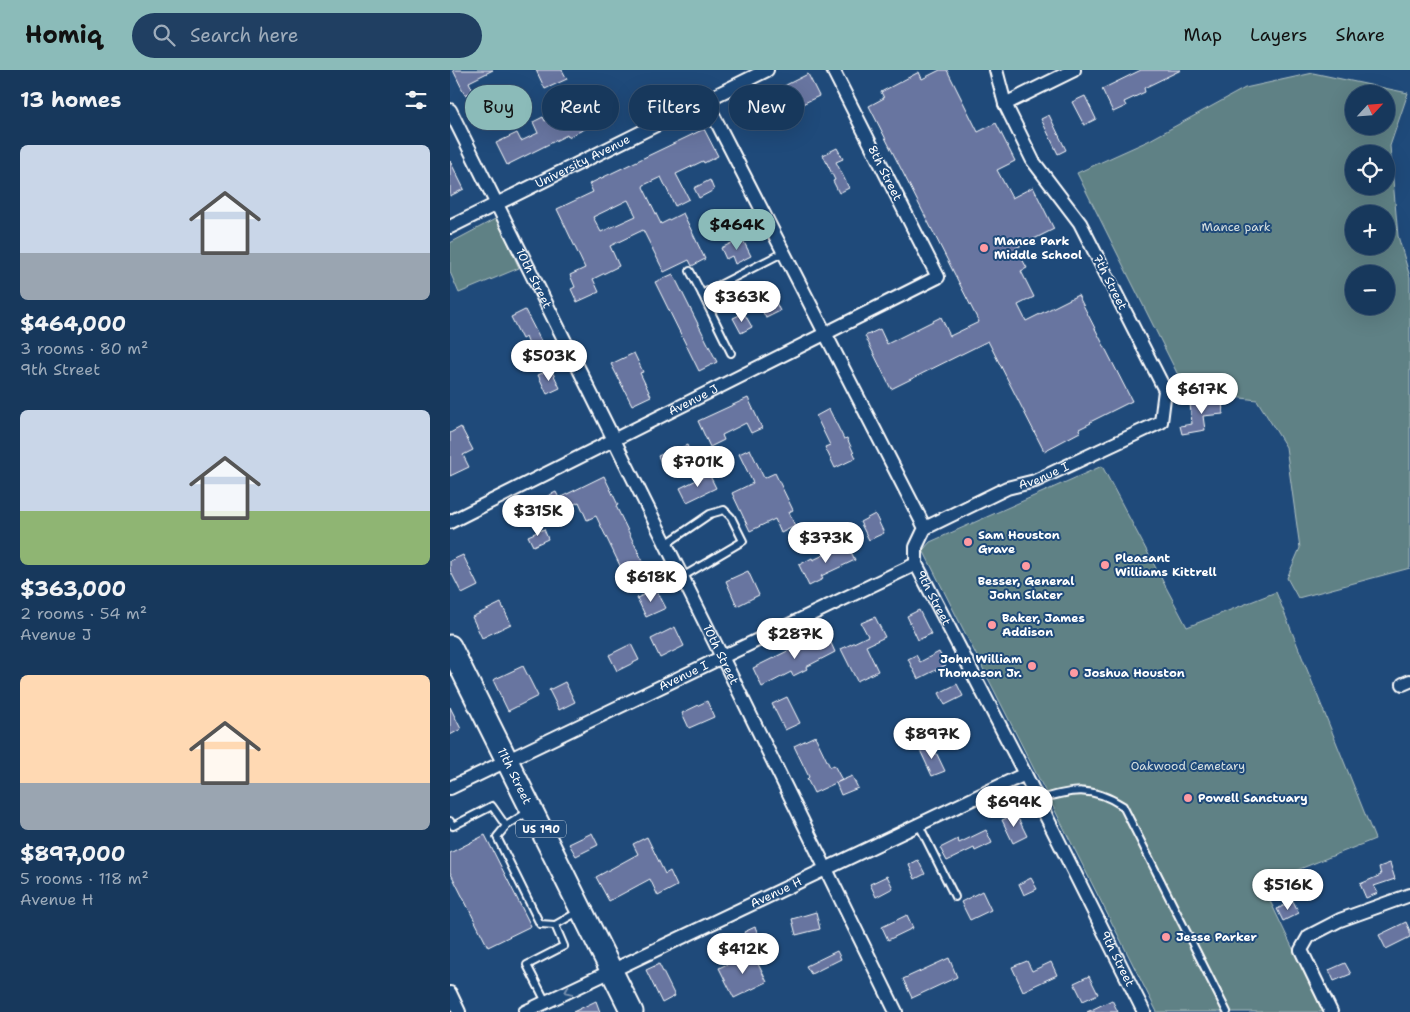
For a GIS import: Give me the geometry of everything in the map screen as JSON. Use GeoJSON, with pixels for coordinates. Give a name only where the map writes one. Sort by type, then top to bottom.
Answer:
{"type":"FeatureCollection","features":[{"type":"Feature","properties":{"kind":"main road","name":"11th Street"},"geometry":{"type":"LineString","coordinates":[[450,646],[632,1012]]}},
{"type":"Feature","properties":{"kind":"street","name":"University Avenue"},"geometry":{"type":"LineString","coordinates":[[719,94],[767,70]]}},
{"type":"Feature","properties":{"kind":"street","name":"8th Street"},"geometry":{"type":"LineString","coordinates":[[833,70],[938,277]]}},
{"type":"Feature","properties":{"kind":"street","name":"7th Street"},"geometry":{"type":"LineString","coordinates":[[996,70],[1005,104],[1033,161],[1080,223],[1165,390],[1161,422]]}},
{"type":"Feature","properties":{"kind":"street"},"geometry":{"type":"LineString","coordinates":[[1005,104],[1074,70]]}},
{"type":"Feature","properties":{"kind":"street","name":"10th Street"},"geometry":{"type":"LineString","coordinates":[[450,110],[896,1012]]}},
{"type":"Feature","properties":{"kind":"street"},"geometry":{"type":"LineString","coordinates":[[719,126],[925,528]]}},
{"type":"Feature","properties":{"kind":"street","name":"University Avenue"},"geometry":{"type":"LineString","coordinates":[[450,227],[647,130]]}},
{"type":"Feature","properties":{"kind":"street","name":"Avenue J"},"geometry":{"type":"LineString","coordinates":[[450,522],[938,277]]}},
{"type":"Feature","properties":{"kind":"street","name":"Avenue I"},"geometry":{"type":"LineString","coordinates":[[925,528],[1007,488],[1035,481],[1161,422]]}},
{"type":"Feature","properties":{"kind":"street","name":"9th Street"},"geometry":{"type":"LineString","coordinates":[[925,528],[916,546],[916,564],[1025,774],[1144,1012]]}},
{"type":"Feature","properties":{"kind":"street","name":"Avenue I"},"geometry":{"type":"LineString","coordinates":[[450,788],[916,564]]}},
{"type":"Feature","properties":{"kind":"street","name":"Avenue H"},"geometry":{"type":"LineString","coordinates":[[525,1012],[1025,774]]}},
{"type":"Feature","properties":{"kind":"street"},"geometry":{"type":"LineString","coordinates":[[1331,1012],[1301,950],[1309,936],[1340,920],[1410,894]]}},
{"type":"Feature","properties":{"kind":"street"},"geometry":{"type":"LineString","coordinates":[[450,993],[459,1012]]}},
{"type":"Feature","properties":{"kind":"lane"},"geometry":{"type":"LineString","coordinates":[[702,294],[784,252]]}},
{"type":"Feature","properties":{"kind":"lane"},"geometry":{"type":"LineString","coordinates":[[690,271],[732,353]]}},
{"type":"Feature","properties":{"kind":"lane"},"geometry":{"type":"LineString","coordinates":[[666,544],[710,514],[724,510],[731,517],[743,541],[682,577]]}},
{"type":"Feature","properties":{"kind":"lane"},"geometry":{"type":"LineString","coordinates":[[1037,800],[1071,791],[1092,792],[1110,798],[1123,806],[1227,1012]]}},
{"type":"Feature","properties":{"kind":"lane"},"geometry":{"type":"LineString","coordinates":[[450,821],[453,826],[492,806],[506,826]]}},
{"type":"Feature","properties":{"kind":"lane"},"geometry":{"type":"LineString","coordinates":[[532,810],[506,826],[497,837],[540,924],[555,925],[581,911]]}},
{"type":"Feature","properties":{"kind":"lane"},"geometry":{"type":"LineString","coordinates":[[919,825],[955,897]]}},
{"type":"Feature","properties":{"kind":"lane"},"geometry":{"type":"LineString","coordinates":[[546,1002],[526,965],[564,946],[555,925]]}},
{"type":"Feature","properties":{"kind":"green space","name":"Mance park"},"geometry":{"type":"Polygon","coordinates":[[[1313,73],[1370,85],[1345,85],[1345,135],[1394,135],[1390,145],[1345,145],[1345,195],[1394,195],[1398,236],[1410,277],[1410,568],[1298,598],[1287,578],[1300,548],[1286,447],[1257,400],[1186,391],[1077,173],[1148,141],[1245,88],[1313,73]]]}},
{"type":"Feature","properties":{"kind":"green space","name":"Mance park"},"geometry":{"type":"Polygon","coordinates":[[[1395,90],[1408,93],[1395,131],[1395,90]]]}},
{"type":"Feature","properties":{"kind":"green space"},"geometry":{"type":"Polygon","coordinates":[[[497,218],[519,268],[459,293],[450,272],[450,243],[497,218]]]}},
{"type":"Feature","properties":{"kind":"green space","name":"Oakwood Cemetary"},"geometry":{"type":"Polygon","coordinates":[[[1102,466],[1187,627],[1276,592],[1375,839],[1262,884],[1323,1012],[1157,1012],[923,550],[930,542],[1102,466]]]}},
{"type":"Feature","properties":{"kind":"building"},"geometry":{"type":"Polygon","coordinates":[[[453,70],[493,70],[469,82],[470,85],[465,85],[465,95],[453,70]]]}},
{"type":"Feature","properties":{"kind":"building"},"geometry":{"type":"Polygon","coordinates":[[[536,70],[562,70],[567,79],[554,85],[543,85],[536,70]]]}},
{"type":"Feature","properties":{"kind":"building"},"geometry":{"type":"Polygon","coordinates":[[[940,70],[947,70],[978,132],[996,123],[1015,161],[997,170],[1012,198],[1033,187],[1054,229],[1016,248],[1027,268],[1021,271],[1034,297],[1018,305],[1026,321],[1078,295],[1132,401],[1090,422],[1079,429],[1080,432],[1044,451],[988,341],[891,389],[865,336],[880,329],[887,344],[941,317],[950,336],[979,322],[869,106],[884,98],[881,92],[919,72],[922,79],[940,70]]]}},
{"type":"Feature","properties":{"kind":"building"},"geometry":{"type":"Polygon","coordinates":[[[1141,70],[1181,70],[1144,88],[1145,92],[1124,102],[1126,106],[1113,112],[1102,89],[1141,70]]]}},
{"type":"Feature","properties":{"kind":"building"},"geometry":{"type":"Polygon","coordinates":[[[808,74],[819,96],[804,103],[804,85],[786,85],[808,74]]]}},
{"type":"Feature","properties":{"kind":"building"},"geometry":{"type":"Polygon","coordinates":[[[1085,96],[1096,119],[1084,125],[1072,102],[1085,96]]]}},
{"type":"Feature","properties":{"kind":"building"},"geometry":{"type":"Polygon","coordinates":[[[1049,115],[1066,150],[1058,154],[1041,119],[1049,115]]]}},
{"type":"Feature","properties":{"kind":"building"},"geometry":{"type":"Polygon","coordinates":[[[542,118],[542,130],[583,130],[568,137],[567,135],[507,165],[496,143],[517,133],[521,141],[538,133],[533,122],[542,118]]]}},
{"type":"Feature","properties":{"kind":"building"},"geometry":{"type":"Polygon","coordinates":[[[705,130],[718,156],[676,174],[689,199],[675,206],[661,177],[643,187],[661,224],[683,213],[705,259],[692,266],[689,260],[664,272],[643,230],[610,246],[619,266],[593,279],[599,292],[577,302],[571,289],[575,287],[570,275],[585,268],[557,209],[593,192],[589,184],[705,130]],[[628,200],[593,217],[601,232],[636,216],[628,200]]]}},
{"type":"Feature","properties":{"kind":"building"},"geometry":{"type":"Polygon","coordinates":[[[837,148],[843,159],[836,162],[849,188],[839,193],[823,155],[837,148]]]}},
{"type":"Feature","properties":{"kind":"building"},"geometry":{"type":"Polygon","coordinates":[[[450,161],[464,189],[450,196],[450,161]]]}},
{"type":"Feature","properties":{"kind":"building"},"geometry":{"type":"Polygon","coordinates":[[[710,180],[714,190],[699,198],[694,188],[710,180]]]}},
{"type":"Feature","properties":{"kind":"building"},"geometry":{"type":"Polygon","coordinates":[[[742,238],[751,256],[735,264],[732,256],[726,259],[721,248],[742,238]]]}},
{"type":"Feature","properties":{"kind":"building"},"geometry":{"type":"Polygon","coordinates":[[[673,274],[717,362],[699,371],[655,282],[673,274]]]}},
{"type":"Feature","properties":{"kind":"building"},"geometry":{"type":"Polygon","coordinates":[[[773,296],[780,311],[766,318],[758,303],[773,296]]]}},
{"type":"Feature","properties":{"kind":"building"},"geometry":{"type":"Polygon","coordinates":[[[525,310],[546,355],[535,359],[526,337],[522,339],[511,317],[525,310]]]}},
{"type":"Feature","properties":{"kind":"building"},"geometry":{"type":"Polygon","coordinates":[[[744,313],[752,327],[741,333],[733,318],[744,313]]]}},
{"type":"Feature","properties":{"kind":"building"},"geometry":{"type":"Polygon","coordinates":[[[634,353],[643,372],[640,373],[651,396],[632,405],[611,364],[634,353]]]}},
{"type":"Feature","properties":{"kind":"building"},"geometry":{"type":"Polygon","coordinates":[[[551,369],[560,388],[547,394],[538,375],[551,369]]]}},
{"type":"Feature","properties":{"kind":"building"},"geometry":{"type":"Polygon","coordinates":[[[748,398],[762,428],[751,433],[746,423],[722,435],[724,440],[710,447],[698,421],[748,398]]]}},
{"type":"Feature","properties":{"kind":"building"},"geometry":{"type":"Polygon","coordinates":[[[1222,400],[1223,414],[1203,416],[1205,430],[1182,434],[1180,426],[1192,424],[1190,403],[1222,400]]]}},
{"type":"Feature","properties":{"kind":"building"},"geometry":{"type":"Polygon","coordinates":[[[829,409],[844,439],[847,438],[856,458],[835,468],[825,447],[830,445],[816,416],[829,409]]]}},
{"type":"Feature","properties":{"kind":"building"},"geometry":{"type":"Polygon","coordinates":[[[461,427],[473,450],[463,455],[469,467],[450,476],[450,433],[461,427]]]}},
{"type":"Feature","properties":{"kind":"building"},"geometry":{"type":"Polygon","coordinates":[[[687,445],[690,452],[663,466],[658,456],[687,445]]]}},
{"type":"Feature","properties":{"kind":"building"},"geometry":{"type":"Polygon","coordinates":[[[750,449],[764,478],[775,473],[793,510],[789,512],[795,526],[781,533],[775,519],[750,531],[732,493],[753,483],[739,454],[750,449]]]}},
{"type":"Feature","properties":{"kind":"building"},"geometry":{"type":"Polygon","coordinates":[[[709,474],[716,488],[687,502],[680,488],[709,474]]]}},
{"type":"Feature","properties":{"kind":"building"},"geometry":{"type":"Polygon","coordinates":[[[604,476],[618,505],[616,506],[647,570],[627,580],[596,516],[587,520],[579,502],[547,517],[539,500],[556,492],[559,498],[604,476]]]}},
{"type":"Feature","properties":{"kind":"building"},"geometry":{"type":"Polygon","coordinates":[[[875,514],[884,533],[869,540],[860,522],[875,514]]]}},
{"type":"Feature","properties":{"kind":"building"},"geometry":{"type":"Polygon","coordinates":[[[544,529],[548,539],[533,546],[528,536],[544,529]]]}},
{"type":"Feature","properties":{"kind":"building"},"geometry":{"type":"Polygon","coordinates":[[[847,544],[855,560],[821,576],[823,579],[809,586],[799,565],[847,544]]]}},
{"type":"Feature","properties":{"kind":"building"},"geometry":{"type":"Polygon","coordinates":[[[463,555],[478,586],[462,594],[450,570],[450,561],[463,555]]]}},
{"type":"Feature","properties":{"kind":"building"},"geometry":{"type":"Polygon","coordinates":[[[748,571],[759,595],[737,606],[726,581],[748,571]]]}},
{"type":"Feature","properties":{"kind":"building"},"geometry":{"type":"Polygon","coordinates":[[[656,589],[666,608],[646,617],[637,598],[656,589]]]}},
{"type":"Feature","properties":{"kind":"building"},"geometry":{"type":"Polygon","coordinates":[[[501,603],[511,624],[482,638],[472,617],[501,603]]]}},
{"type":"Feature","properties":{"kind":"building"},"geometry":{"type":"Polygon","coordinates":[[[919,610],[931,634],[918,640],[907,616],[919,610]]]}},
{"type":"Feature","properties":{"kind":"building"},"geometry":{"type":"Polygon","coordinates":[[[875,617],[885,637],[866,646],[878,671],[857,681],[841,649],[868,636],[861,623],[875,617]]]}},
{"type":"Feature","properties":{"kind":"building"},"geometry":{"type":"Polygon","coordinates":[[[675,627],[684,646],[660,658],[651,639],[675,627]]]}},
{"type":"Feature","properties":{"kind":"building"},"geometry":{"type":"Polygon","coordinates":[[[826,632],[835,652],[793,676],[791,672],[762,687],[753,668],[826,632]]]}},
{"type":"Feature","properties":{"kind":"building"},"geometry":{"type":"Polygon","coordinates":[[[631,644],[639,660],[617,671],[609,655],[631,644]]]}},
{"type":"Feature","properties":{"kind":"building"},"geometry":{"type":"Polygon","coordinates":[[[939,652],[946,665],[918,679],[908,659],[916,655],[920,662],[939,652]]]}},
{"type":"Feature","properties":{"kind":"building"},"geometry":{"type":"Polygon","coordinates":[[[523,666],[538,696],[508,711],[493,680],[523,666]]]}},
{"type":"Feature","properties":{"kind":"building"},"geometry":{"type":"Polygon","coordinates":[[[565,682],[575,702],[559,710],[549,690],[565,682]]]}},
{"type":"Feature","properties":{"kind":"building"},"geometry":{"type":"Polygon","coordinates":[[[957,684],[963,696],[945,705],[939,693],[957,684]]]}},
{"type":"Feature","properties":{"kind":"building"},"geometry":{"type":"Polygon","coordinates":[[[787,697],[800,723],[785,730],[772,704],[787,697]]]}},
{"type":"Feature","properties":{"kind":"building"},"geometry":{"type":"Polygon","coordinates":[[[707,701],[714,717],[689,728],[682,713],[707,701]]]}},
{"type":"Feature","properties":{"kind":"building"},"geometry":{"type":"Polygon","coordinates":[[[450,707],[461,729],[450,735],[450,707]]]}},
{"type":"Feature","properties":{"kind":"building"},"geometry":{"type":"Polygon","coordinates":[[[815,736],[830,767],[834,765],[842,780],[814,793],[807,779],[809,777],[794,746],[815,736]]]}},
{"type":"Feature","properties":{"kind":"building"},"geometry":{"type":"Polygon","coordinates":[[[932,744],[945,771],[932,776],[920,750],[932,744]]]}},
{"type":"Feature","properties":{"kind":"building"},"geometry":{"type":"Polygon","coordinates":[[[852,776],[858,788],[841,795],[836,783],[852,776]]]}},
{"type":"Feature","properties":{"kind":"building"},"geometry":{"type":"Polygon","coordinates":[[[1016,814],[1027,836],[1013,843],[1002,820],[1016,814]]]}},
{"type":"Feature","properties":{"kind":"building"},"geometry":{"type":"Polygon","coordinates":[[[986,830],[992,843],[975,851],[974,848],[947,861],[940,848],[958,839],[959,843],[986,830]]]}},
{"type":"Feature","properties":{"kind":"building"},"geometry":{"type":"Polygon","coordinates":[[[592,833],[598,845],[576,856],[569,844],[592,833]]]}},
{"type":"Feature","properties":{"kind":"building"},"geometry":{"type":"Polygon","coordinates":[[[485,835],[531,926],[488,947],[450,872],[450,853],[485,835]]]}},
{"type":"Feature","properties":{"kind":"building"},"geometry":{"type":"Polygon","coordinates":[[[647,837],[665,874],[670,871],[677,886],[658,896],[650,879],[609,901],[596,877],[638,854],[633,844],[647,837]]]}},
{"type":"Feature","properties":{"kind":"building"},"geometry":{"type":"Polygon","coordinates":[[[918,860],[925,874],[915,879],[909,865],[918,860]]]}},
{"type":"Feature","properties":{"kind":"building"},"geometry":{"type":"Polygon","coordinates":[[[1390,863],[1395,879],[1374,886],[1378,893],[1366,898],[1360,884],[1381,875],[1379,867],[1390,863]]]}},
{"type":"Feature","properties":{"kind":"building"},"geometry":{"type":"Polygon","coordinates":[[[887,876],[893,888],[876,897],[870,884],[887,876]]]}},
{"type":"Feature","properties":{"kind":"building"},"geometry":{"type":"Polygon","coordinates":[[[1031,878],[1037,889],[1024,895],[1019,884],[1031,878]]]}},
{"type":"Feature","properties":{"kind":"building"},"geometry":{"type":"Polygon","coordinates":[[[982,891],[991,910],[970,920],[961,902],[982,891]]]}},
{"type":"Feature","properties":{"kind":"building"},"geometry":{"type":"Polygon","coordinates":[[[1293,901],[1299,913],[1283,921],[1277,909],[1293,901]]]}},
{"type":"Feature","properties":{"kind":"building"},"geometry":{"type":"Polygon","coordinates":[[[816,912],[820,929],[796,935],[792,919],[816,912]]]}},
{"type":"Feature","properties":{"kind":"building"},"geometry":{"type":"Polygon","coordinates":[[[907,915],[913,928],[888,940],[882,927],[907,915]]]}},
{"type":"Feature","properties":{"kind":"building"},"geometry":{"type":"Polygon","coordinates":[[[1406,922],[1410,931],[1410,937],[1386,949],[1379,935],[1406,922]]]}},
{"type":"Feature","properties":{"kind":"building"},"geometry":{"type":"Polygon","coordinates":[[[755,927],[764,946],[753,951],[744,932],[755,927]]]}},
{"type":"Feature","properties":{"kind":"building"},"geometry":{"type":"Polygon","coordinates":[[[837,951],[841,959],[811,974],[806,966],[837,951]]]}},
{"type":"Feature","properties":{"kind":"building"},"geometry":{"type":"Polygon","coordinates":[[[752,952],[767,982],[734,998],[719,968],[752,952]]]}},
{"type":"Feature","properties":{"kind":"building"},"geometry":{"type":"Polygon","coordinates":[[[949,958],[957,977],[912,998],[903,979],[949,958]]]}},
{"type":"Feature","properties":{"kind":"building"},"geometry":{"type":"Polygon","coordinates":[[[1027,961],[1032,971],[1051,962],[1057,975],[1023,991],[1012,967],[1027,961]]]}},
{"type":"Feature","properties":{"kind":"building"},"geometry":{"type":"Polygon","coordinates":[[[1345,963],[1351,974],[1334,981],[1329,970],[1345,963]]]}},
{"type":"Feature","properties":{"kind":"building"},"geometry":{"type":"Polygon","coordinates":[[[659,964],[675,996],[662,1003],[646,970],[659,964]]]}},
{"type":"Feature","properties":{"kind":"building"},"geometry":{"type":"Polygon","coordinates":[[[1089,976],[1098,994],[1083,1001],[1074,983],[1089,976]]]}},
{"type":"Feature","properties":{"kind":"building"},"geometry":{"type":"Polygon","coordinates":[[[1112,1000],[1118,1012],[1087,1012],[1112,1000]]]}},
{"type":"Feature","properties":{"kind":"building"},"geometry":{"type":"Polygon","coordinates":[[[596,1001],[600,1012],[573,1012],[596,1001]]]}},
{"type":"Feature","properties":{"kind":"place","name":"Mance Park Middle School"},"geometry":{"type":"Point","coordinates":[984,248]}},
{"type":"Feature","properties":{"kind":"place","name":"Sam Houston Grave"},"geometry":{"type":"Point","coordinates":[968,542]}},
{"type":"Feature","properties":{"kind":"place","name":"Pleasant Williams Kittrell"},"geometry":{"type":"Point","coordinates":[1105,565]}},
{"type":"Feature","properties":{"kind":"place","name":"Besser, General John Slater"},"geometry":{"type":"Point","coordinates":[1026,566]}},
{"type":"Feature","properties":{"kind":"place","name":"Baker, James Addison"},"geometry":{"type":"Point","coordinates":[992,625]}},
{"type":"Feature","properties":{"kind":"place","name":"John William Thomason Jr."},"geometry":{"type":"Point","coordinates":[1032,666]}},
{"type":"Feature","properties":{"kind":"place","name":"Joshua Houston"},"geometry":{"type":"Point","coordinates":[1074,673]}},
{"type":"Feature","properties":{"kind":"place","name":"Powell Sanctuary"},"geometry":{"type":"Point","coordinates":[1188,798]}},
{"type":"Feature","properties":{"kind":"place","name":"Jesse Parker"},"geometry":{"type":"Point","coordinates":[1166,937]}}]}
